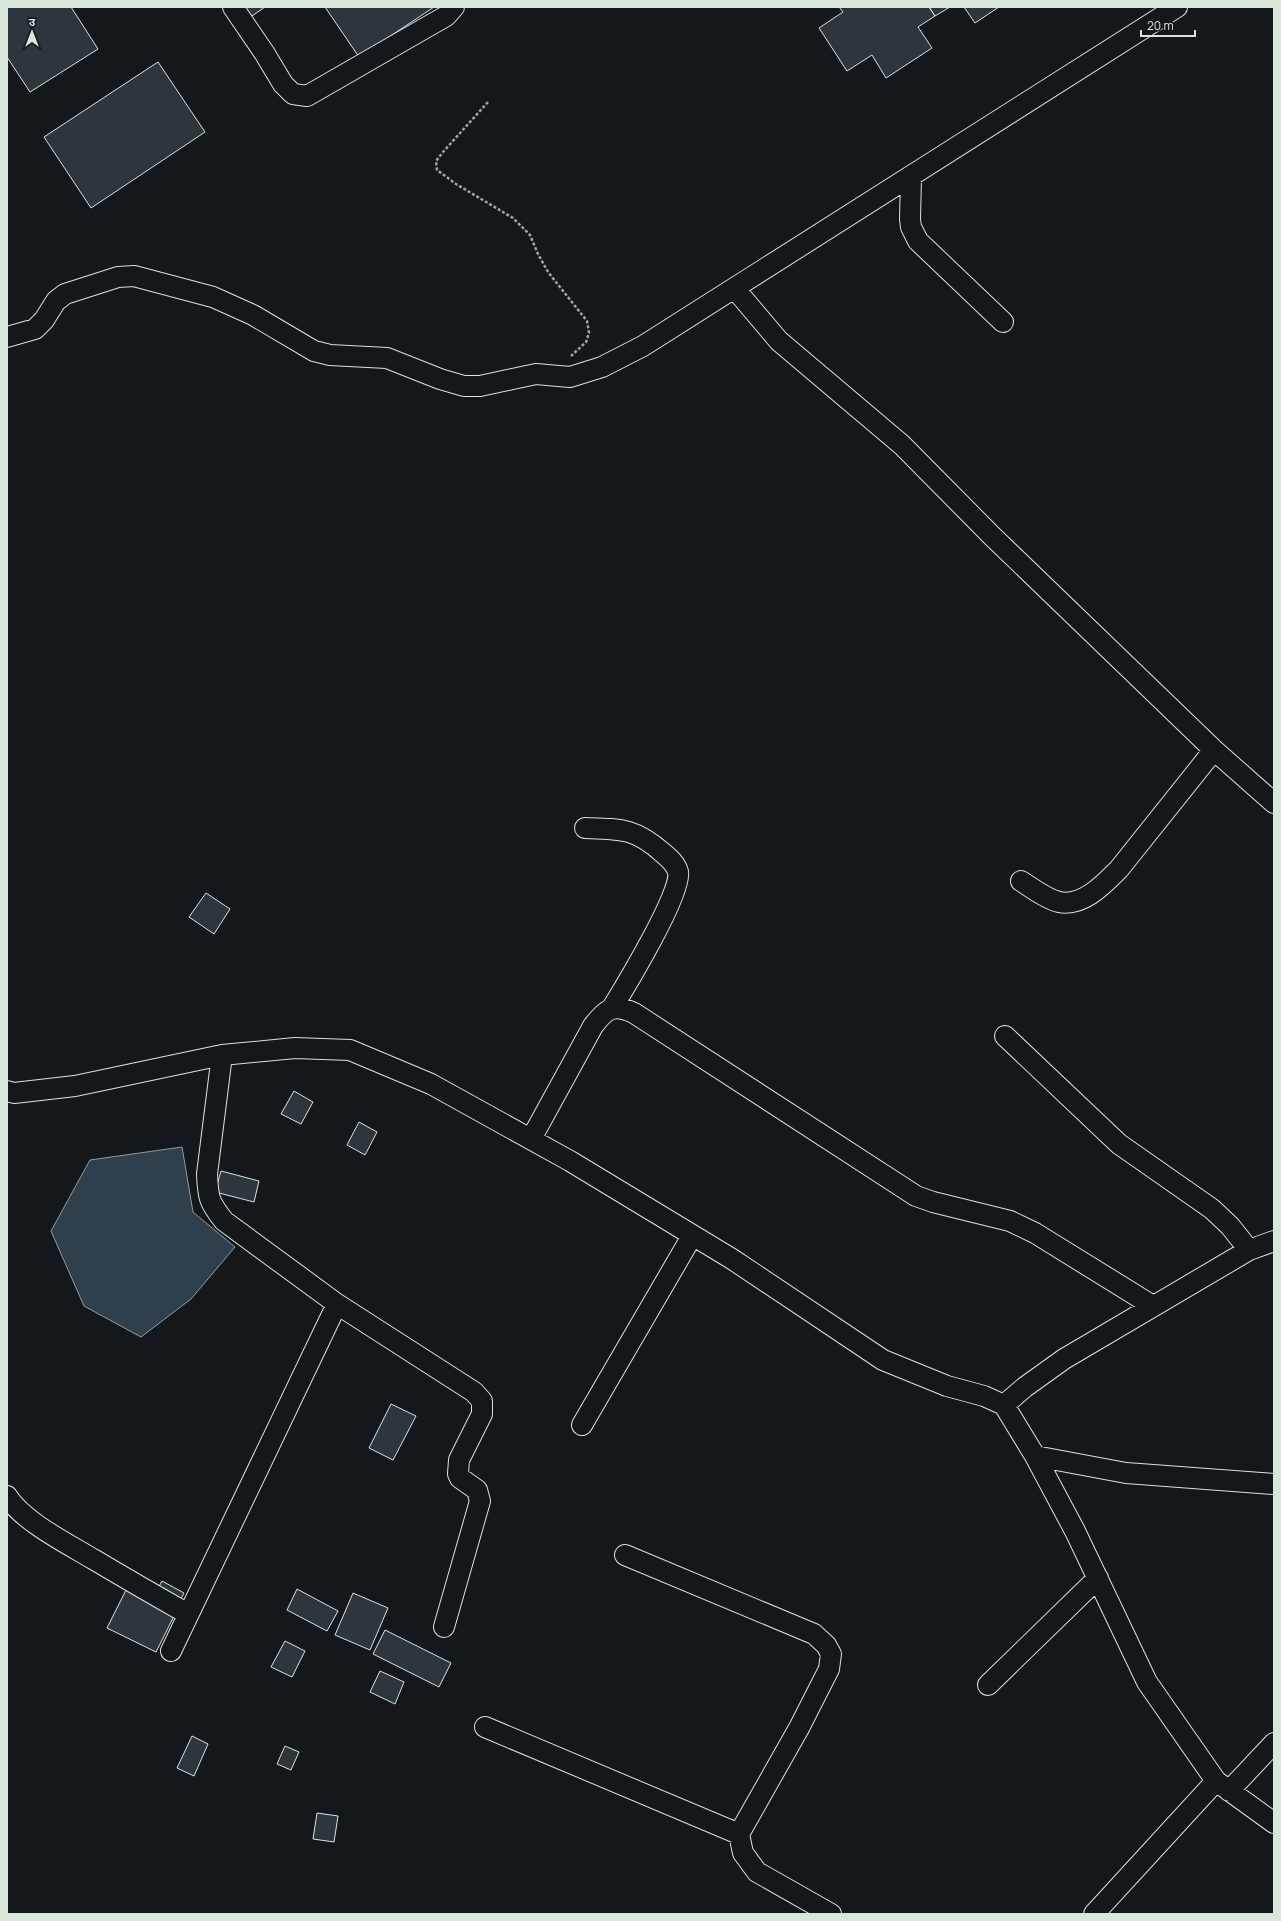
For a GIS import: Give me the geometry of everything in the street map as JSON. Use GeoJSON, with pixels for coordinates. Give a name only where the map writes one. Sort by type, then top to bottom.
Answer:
{"type":"FeatureCollection","features":[{"type":"Feature","properties":{"kind":"street"},"geometry":{"type":"LineString","coordinates":[[233,7],[265,54],[283,84],[294,94],[306,96],[446,16],[454,7]]}},
{"type":"Feature","properties":{"kind":"street"},"geometry":{"type":"LineString","coordinates":[[7,337],[35,329],[44,320],[56,301],[65,294],[118,277],[134,276],[213,297],[253,315],[314,351],[330,355],[387,358],[464,386],[480,386],[536,374],[570,377],[602,367],[644,346],[1177,7]]}},
{"type":"Feature","properties":{"kind":"street"},"geometry":{"type":"LineString","coordinates":[[911,177],[910,219],[911,227],[918,241],[1003,322]]}},
{"type":"Feature","properties":{"kind":"street"},"geometry":{"type":"LineString","coordinates":[[735,289],[779,341],[902,445],[992,536],[1214,750],[1274,803]]}},
{"type":"Feature","properties":{"kind":"street"},"geometry":{"type":"LineString","coordinates":[[1021,881],[1059,902],[1076,901],[1089,895],[1102,886],[1119,869],[1214,750]]}},
{"type":"Feature","properties":{"kind":"street"},"geometry":{"type":"LineString","coordinates":[[531,1140],[593,1026],[602,1014],[612,1008],[638,963],[671,899],[678,881],[678,872],[673,862],[637,834],[622,830],[585,828]]}},
{"type":"Feature","properties":{"kind":"street"},"geometry":{"type":"LineString","coordinates":[[612,1008],[623,1008],[634,1013],[916,1196],[933,1202],[1010,1221],[1035,1233],[1153,1306]]}},
{"type":"Feature","properties":{"kind":"street"},"geometry":{"type":"LineString","coordinates":[[1005,1036],[1119,1144],[1212,1209],[1230,1226],[1249,1250]]}},
{"type":"Feature","properties":{"kind":"street"},"geometry":{"type":"LineString","coordinates":[[9,1095],[75,1086],[222,1055],[295,1048],[350,1050],[431,1084],[570,1161],[738,1264],[883,1360],[947,1386],[984,1396],[1004,1405],[1035,1456],[1098,1578],[1147,1682],[1222,1786],[1274,1823]]}},
{"type":"Feature","properties":{"kind":"street"},"geometry":{"type":"LineString","coordinates":[[222,1055],[207,1174],[208,1194],[212,1205],[224,1221],[337,1304],[474,1392],[482,1401],[482,1414],[459,1460],[458,1468],[460,1478],[477,1490],[480,1501],[444,1627]]}},
{"type":"Feature","properties":{"kind":"street"},"geometry":{"type":"LineString","coordinates":[[582,1425],[692,1236]]}},
{"type":"Feature","properties":{"kind":"street"},"geometry":{"type":"LineString","coordinates":[[1004,1405],[1025,1387],[1064,1359],[1249,1250],[1274,1241]]}},
{"type":"Feature","properties":{"kind":"street"},"geometry":{"type":"LineString","coordinates":[[170,1651],[337,1304]]}},
{"type":"Feature","properties":{"kind":"street"},"geometry":{"type":"LineString","coordinates":[[1035,1456],[1126,1473],[1274,1484]]}},
{"type":"Feature","properties":{"kind":"street"},"geometry":{"type":"LineString","coordinates":[[7,1496],[10,1502],[26,1516],[57,1538],[188,1614]]}},
{"type":"Feature","properties":{"kind":"street"},"geometry":{"type":"LineString","coordinates":[[625,1555],[814,1634],[826,1645],[831,1654],[829,1669],[799,1728],[739,1834],[743,1852],[757,1872],[831,1914]]}},
{"type":"Feature","properties":{"kind":"street"},"geometry":{"type":"LineString","coordinates":[[988,1685],[1098,1578]]}},
{"type":"Feature","properties":{"kind":"street"},"geometry":{"type":"LineString","coordinates":[[485,1727],[739,1834]]}},
{"type":"Feature","properties":{"kind":"street"},"geometry":{"type":"LineString","coordinates":[[1094,1914],[1222,1786],[1274,1743]]}},
{"type":"Feature","properties":{"kind":"path"},"geometry":{"type":"LineString","coordinates":[[488,102],[439,156],[436,161],[437,170],[456,184],[513,218],[530,235],[548,272],[587,321],[589,333],[586,342],[570,356]]}},
{"type":"Feature","properties":{"kind":"water"},"geometry":{"type":"Polygon","coordinates":[[[182,1147],[193,1212],[235,1247],[191,1299],[141,1337],[84,1306],[51,1231],[90,1160],[182,1147]]]}},
{"type":"Feature","properties":{"kind":"building"},"geometry":{"type":"Polygon","coordinates":[[[7,7],[71,7],[98,49],[30,92],[7,57],[7,7]]]}},
{"type":"Feature","properties":{"kind":"building"},"geometry":{"type":"Polygon","coordinates":[[[242,7],[265,7],[249,18],[242,7]]]}},
{"type":"Feature","properties":{"kind":"building"},"geometry":{"type":"Polygon","coordinates":[[[325,7],[434,7],[359,57],[325,7]]]}},
{"type":"Feature","properties":{"kind":"building"},"geometry":{"type":"Polygon","coordinates":[[[839,7],[929,7],[935,16],[918,27],[932,48],[886,78],[872,55],[847,71],[819,28],[843,12],[839,7]]]}},
{"type":"Feature","properties":{"kind":"building"},"geometry":{"type":"Polygon","coordinates":[[[929,7],[950,7],[935,16],[929,7]]]}},
{"type":"Feature","properties":{"kind":"building"},"geometry":{"type":"Polygon","coordinates":[[[964,7],[999,7],[975,23],[964,7]]]}},
{"type":"Feature","properties":{"kind":"building"},"geometry":{"type":"Polygon","coordinates":[[[158,62],[205,132],[91,208],[44,137],[158,62]]]}},
{"type":"Feature","properties":{"kind":"building"},"geometry":{"type":"Polygon","coordinates":[[[206,893],[230,909],[214,934],[189,917],[206,893]]]}},
{"type":"Feature","properties":{"kind":"building"},"geometry":{"type":"Polygon","coordinates":[[[294,1091],[313,1102],[301,1124],[281,1114],[294,1091]]]}},
{"type":"Feature","properties":{"kind":"building"},"geometry":{"type":"Polygon","coordinates":[[[359,1122],[377,1132],[365,1155],[347,1145],[359,1122]]]}},
{"type":"Feature","properties":{"kind":"building"},"geometry":{"type":"Polygon","coordinates":[[[221,1171],[259,1181],[254,1202],[215,1192],[221,1171]]]}},
{"type":"Feature","properties":{"kind":"building"},"geometry":{"type":"Polygon","coordinates":[[[391,1404],[416,1416],[393,1460],[369,1448],[391,1404]]]}},
{"type":"Feature","properties":{"kind":"building"},"geometry":{"type":"Polygon","coordinates":[[[162,1581],[184,1593],[178,1604],[156,1592],[162,1581]]]}},
{"type":"Feature","properties":{"kind":"building"},"geometry":{"type":"Polygon","coordinates":[[[297,1589],[338,1611],[327,1631],[287,1610],[297,1589]]]}},
{"type":"Feature","properties":{"kind":"building"},"geometry":{"type":"Polygon","coordinates":[[[126,1590],[175,1614],[156,1652],[107,1628],[126,1590]]]}},
{"type":"Feature","properties":{"kind":"building"},"geometry":{"type":"Polygon","coordinates":[[[353,1593],[388,1608],[370,1650],[335,1635],[353,1593]]]}},
{"type":"Feature","properties":{"kind":"building"},"geometry":{"type":"Polygon","coordinates":[[[385,1630],[451,1663],[439,1687],[373,1654],[385,1630]]]}},
{"type":"Feature","properties":{"kind":"building"},"geometry":{"type":"Polygon","coordinates":[[[285,1641],[305,1651],[292,1677],[271,1667],[285,1641]]]}},
{"type":"Feature","properties":{"kind":"building"},"geometry":{"type":"Polygon","coordinates":[[[380,1671],[404,1682],[395,1704],[370,1692],[380,1671]]]}},
{"type":"Feature","properties":{"kind":"building"},"geometry":{"type":"Polygon","coordinates":[[[192,1736],[208,1744],[194,1776],[177,1768],[192,1736]]]}},
{"type":"Feature","properties":{"kind":"building"},"geometry":{"type":"Polygon","coordinates":[[[285,1746],[299,1752],[291,1770],[277,1764],[285,1746]]]}},
{"type":"Feature","properties":{"kind":"building"},"geometry":{"type":"Polygon","coordinates":[[[317,1813],[338,1816],[334,1842],[313,1839],[317,1813]]]}}]}
